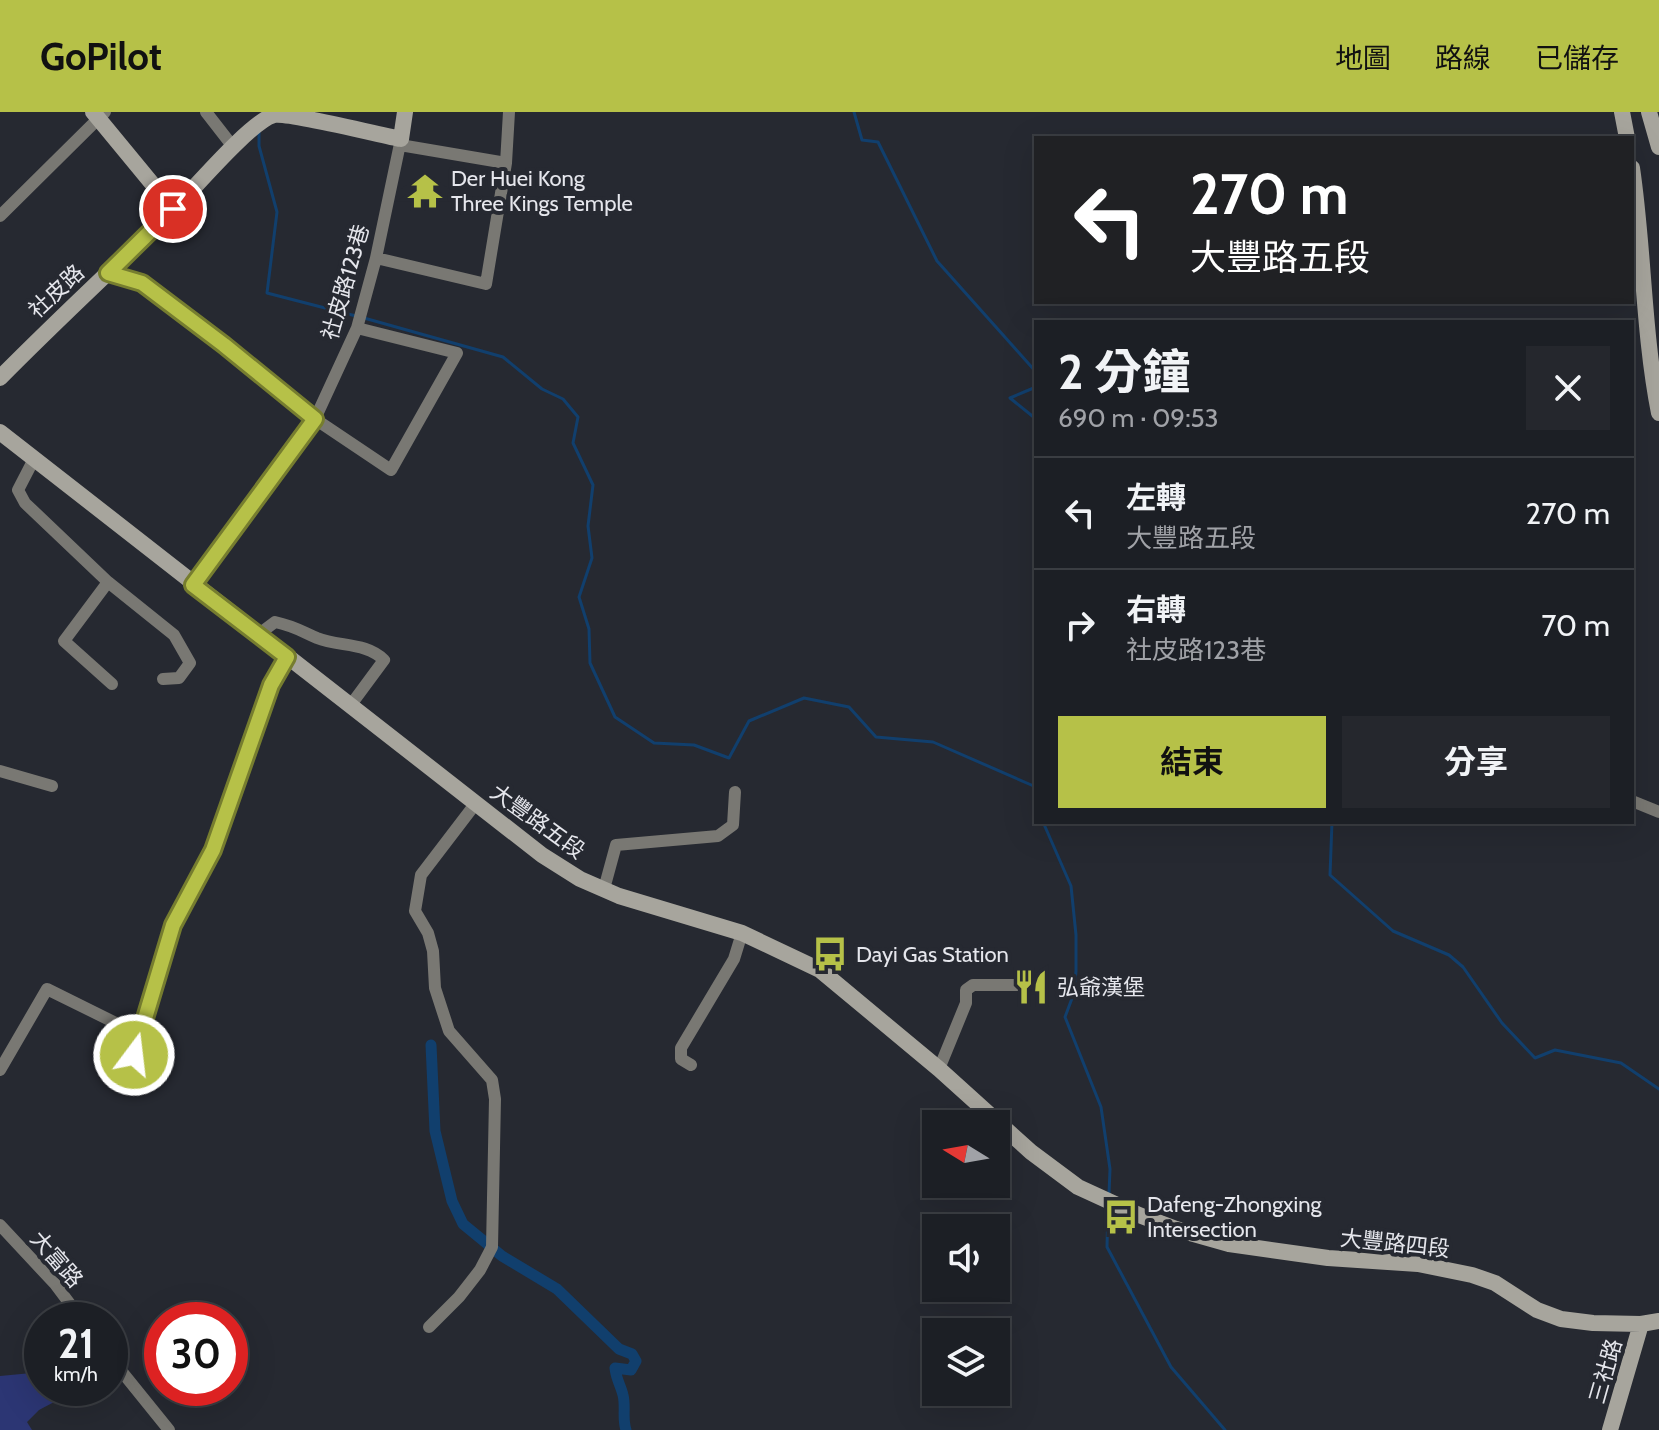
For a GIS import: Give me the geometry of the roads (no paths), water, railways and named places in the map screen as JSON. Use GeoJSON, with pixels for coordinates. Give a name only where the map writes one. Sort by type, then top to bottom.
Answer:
{"type":"FeatureCollection","features":[{"type":"Feature","properties":{"kind":"street"},"geometry":{"type":"LineString","coordinates":[[206,112],[234,148]]}},
{"type":"Feature","properties":{"kind":"street"},"geometry":{"type":"LineString","coordinates":[[405,112],[400,142],[506,163]]}},
{"type":"Feature","properties":{"kind":"street"},"geometry":{"type":"LineString","coordinates":[[376,258],[486,284],[506,163],[509,112]]}},
{"type":"Feature","properties":{"kind":"street"},"geometry":{"type":"LineString","coordinates":[[1622,112],[1627,136]]}},
{"type":"Feature","properties":{"kind":"street"},"geometry":{"type":"LineString","coordinates":[[1649,112],[1659,147]]}},
{"type":"Feature","properties":{"kind":"street"},"geometry":{"type":"LineString","coordinates":[[0,216],[99,114],[173,209]]}},
{"type":"Feature","properties":{"kind":"street","name":"社皮路"},"geometry":{"type":"LineString","coordinates":[[0,378],[250,129],[275,114],[400,142]]}},
{"type":"Feature","properties":{"kind":"street","name":"社皮路123巷"},"geometry":{"type":"LineString","coordinates":[[193,585],[315,419],[357,328],[376,258],[400,142]]}},
{"type":"Feature","properties":{"kind":"street"},"geometry":{"type":"LineString","coordinates":[[1634,181],[1648,341],[1659,413]]}},
{"type":"Feature","properties":{"kind":"street"},"geometry":{"type":"LineString","coordinates":[[108,273],[142,283],[315,419],[391,470],[457,353],[357,328]]}},
{"type":"Feature","properties":{"kind":"street","name":"大豐路五段"},"geometry":{"type":"LineString","coordinates":[[0,432],[542,855],[580,879],[604,889],[742,933],[820,970],[939,1069],[1031,1152],[1078,1187]]}},
{"type":"Feature","properties":{"kind":"street"},"geometry":{"type":"LineString","coordinates":[[34,459],[18,490],[25,503],[108,582],[174,635],[190,663],[179,678],[163,679]]}},
{"type":"Feature","properties":{"kind":"street"},"geometry":{"type":"LineString","coordinates":[[108,582],[64,641],[112,684]]}},
{"type":"Feature","properties":{"kind":"street"},"geometry":{"type":"LineString","coordinates":[[259,634],[275,622],[378,655],[384,660],[350,706]]}},
{"type":"Feature","properties":{"kind":"street"},"geometry":{"type":"LineString","coordinates":[[129,1075],[173,925],[213,850],[271,685],[287,657]]}},
{"type":"Feature","properties":{"kind":"street"},"geometry":{"type":"LineString","coordinates":[[0,771],[52,786]]}},
{"type":"Feature","properties":{"kind":"street"},"geometry":{"type":"LineString","coordinates":[[604,889],[616,845],[718,836],[733,825],[735,792]]}},
{"type":"Feature","properties":{"kind":"street"},"geometry":{"type":"LineString","coordinates":[[1634,802],[1659,812]]}},
{"type":"Feature","properties":{"kind":"street"},"geometry":{"type":"LineString","coordinates":[[429,1327],[459,1297],[480,1270],[492,1247],[495,1099],[492,1080],[449,1031],[435,988],[433,951],[428,933],[415,911],[421,875],[476,803]]}},
{"type":"Feature","properties":{"kind":"street"},"geometry":{"type":"LineString","coordinates":[[691,1065],[681,1059],[681,1048],[734,959],[742,933]]}},
{"type":"Feature","properties":{"kind":"street"},"geometry":{"type":"LineString","coordinates":[[939,1069],[966,1003],[966,990],[973,985],[1021,985]]}},
{"type":"Feature","properties":{"kind":"street"},"geometry":{"type":"LineString","coordinates":[[0,1070],[47,989],[140,1035]]}},
{"type":"Feature","properties":{"kind":"street","name":"大豐路四段"},"geometry":{"type":"LineString","coordinates":[[1078,1187],[1164,1225],[1229,1244],[1442,1268],[1495,1283],[1537,1310],[1561,1319],[1641,1324],[1659,1321]]}},
{"type":"Feature","properties":{"kind":"street","name":"大富路"},"geometry":{"type":"LineString","coordinates":[[0,1225],[68,1302]]}},
{"type":"Feature","properties":{"kind":"street","name":"三社路"},"geometry":{"type":"LineString","coordinates":[[1610,1430],[1641,1324]]}},
{"type":"Feature","properties":{"kind":"street"},"geometry":{"type":"LineString","coordinates":[[128,1379],[169,1430]]}},
{"type":"Feature","properties":{"kind":"waterway"},"geometry":{"type":"LineString","coordinates":[[854,112],[862,140],[878,142],[937,261],[1034,370]]}},
{"type":"Feature","properties":{"kind":"waterway"},"geometry":{"type":"LineString","coordinates":[[259,132],[259,146],[277,212],[267,293],[356,316]]}},
{"type":"Feature","properties":{"kind":"waterway"},"geometry":{"type":"LineString","coordinates":[[364,318],[503,357],[542,389],[563,399],[578,417],[573,443],[593,485],[588,526],[592,558],[579,597],[589,629],[590,663],[615,717],[654,743],[694,745],[729,758],[749,721],[804,698],[849,707],[876,737],[933,742],[1034,786]]}},
{"type":"Feature","properties":{"kind":"waterway"},"geometry":{"type":"LineString","coordinates":[[1034,388],[1010,398],[1034,417]]}},
{"type":"Feature","properties":{"kind":"waterway"},"geometry":{"type":"LineString","coordinates":[[1044,824],[1071,886],[1076,971],[1074,993],[1065,1017],[1101,1107],[1110,1169],[1109,1194]]}},
{"type":"Feature","properties":{"kind":"waterway"},"geometry":{"type":"LineString","coordinates":[[1332,824],[1330,875],[1393,931],[1449,955],[1463,967],[1502,1023],[1535,1058],[1555,1050],[1621,1063],[1659,1089]]}},
{"type":"Feature","properties":{"kind":"waterway"},"geometry":{"type":"LineString","coordinates":[[431,1045],[435,1131],[452,1201],[463,1224],[502,1256],[557,1289],[619,1349],[632,1354],[636,1361],[631,1370],[615,1368],[624,1399],[626,1430]]}},
{"type":"Feature","properties":{"kind":"waterway"},"geometry":{"type":"LineString","coordinates":[[1108,1206],[1107,1247],[1171,1367],[1225,1430]]}},
{"type":"Feature","properties":{"kind":"place","name":"Der Huei Kong Three Kings Temple"},"geometry":{"type":"Point","coordinates":[425,191]}},
{"type":"Feature","properties":{"kind":"place","name":"Dayi Gas Station"},"geometry":{"type":"Point","coordinates":[830,954]}},
{"type":"Feature","properties":{"kind":"place","name":"弘爺漢堡"},"geometry":{"type":"Point","coordinates":[1031,987]}},
{"type":"Feature","properties":{"kind":"place","name":"Dafeng-Zhongxing Intersection"},"geometry":{"type":"Point","coordinates":[1121,1217]}}]}
